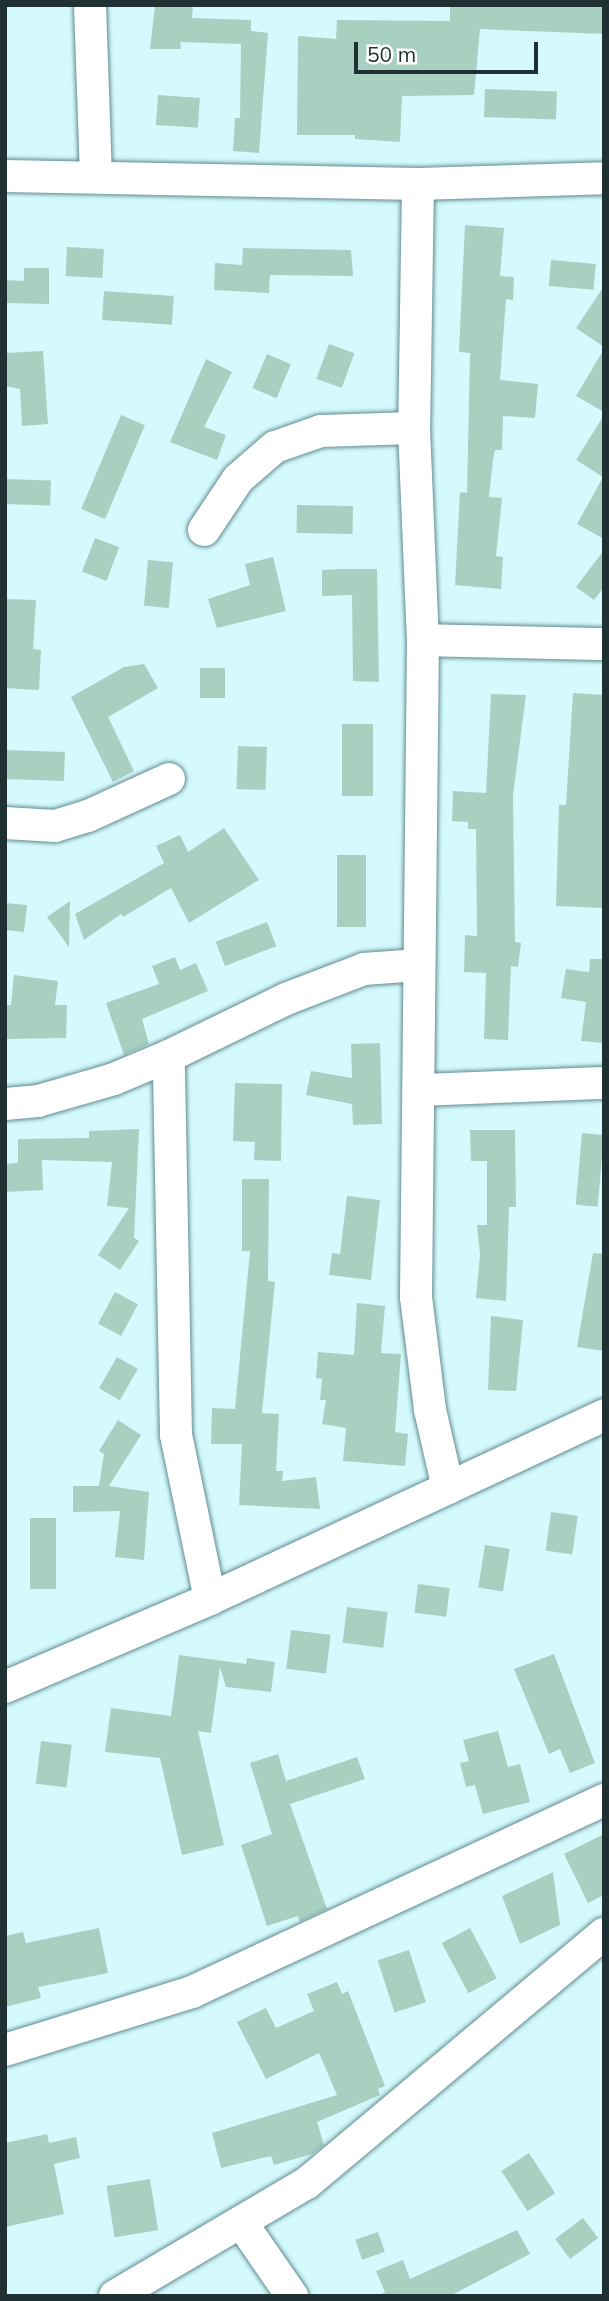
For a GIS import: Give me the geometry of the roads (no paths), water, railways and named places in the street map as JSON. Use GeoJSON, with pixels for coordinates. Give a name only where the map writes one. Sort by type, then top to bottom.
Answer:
{"type":"FeatureCollection","features":[{"type":"Feature","properties":{"kind":"street"},"geometry":{"type":"LineString","coordinates":[[90,5],[96,176]]}},
{"type":"Feature","properties":{"kind":"street"},"geometry":{"type":"LineString","coordinates":[[5,176],[418,184],[604,178]]}},
{"type":"Feature","properties":{"kind":"street"},"geometry":{"type":"LineString","coordinates":[[418,184],[414,428],[423,640],[419,965],[421,1090],[415,1297],[430,1410],[448,1488]]}},
{"type":"Feature","properties":{"kind":"street"},"geometry":{"type":"LineString","coordinates":[[204,530],[238,479],[275,447],[321,431],[414,428]]}},
{"type":"Feature","properties":{"kind":"street"},"geometry":{"type":"LineString","coordinates":[[423,640],[604,644]]}},
{"type":"Feature","properties":{"kind":"street"},"geometry":{"type":"LineString","coordinates":[[5,823],[55,826],[89,816],[169,779]]}},
{"type":"Feature","properties":{"kind":"street"},"geometry":{"type":"LineString","coordinates":[[5,1104],[38,1101],[114,1079],[169,1056],[286,999],[364,969],[419,965]]}},
{"type":"Feature","properties":{"kind":"street"},"geometry":{"type":"LineString","coordinates":[[169,1056],[176,1435],[210,1599]]}},
{"type":"Feature","properties":{"kind":"street"},"geometry":{"type":"LineString","coordinates":[[421,1090],[604,1083]]}},
{"type":"Feature","properties":{"kind":"street"},"geometry":{"type":"LineString","coordinates":[[5,1687],[210,1599],[604,1415]]}},
{"type":"Feature","properties":{"kind":"street"},"geometry":{"type":"LineString","coordinates":[[5,2050],[192,1992],[604,1800]]}},
{"type":"Feature","properties":{"kind":"street"},"geometry":{"type":"LineString","coordinates":[[116,2296],[307,2183],[604,1934]]}},
{"type":"Feature","properties":{"kind":"street"},"geometry":{"type":"LineString","coordinates":[[241,2222],[292,2296]]}}]}
